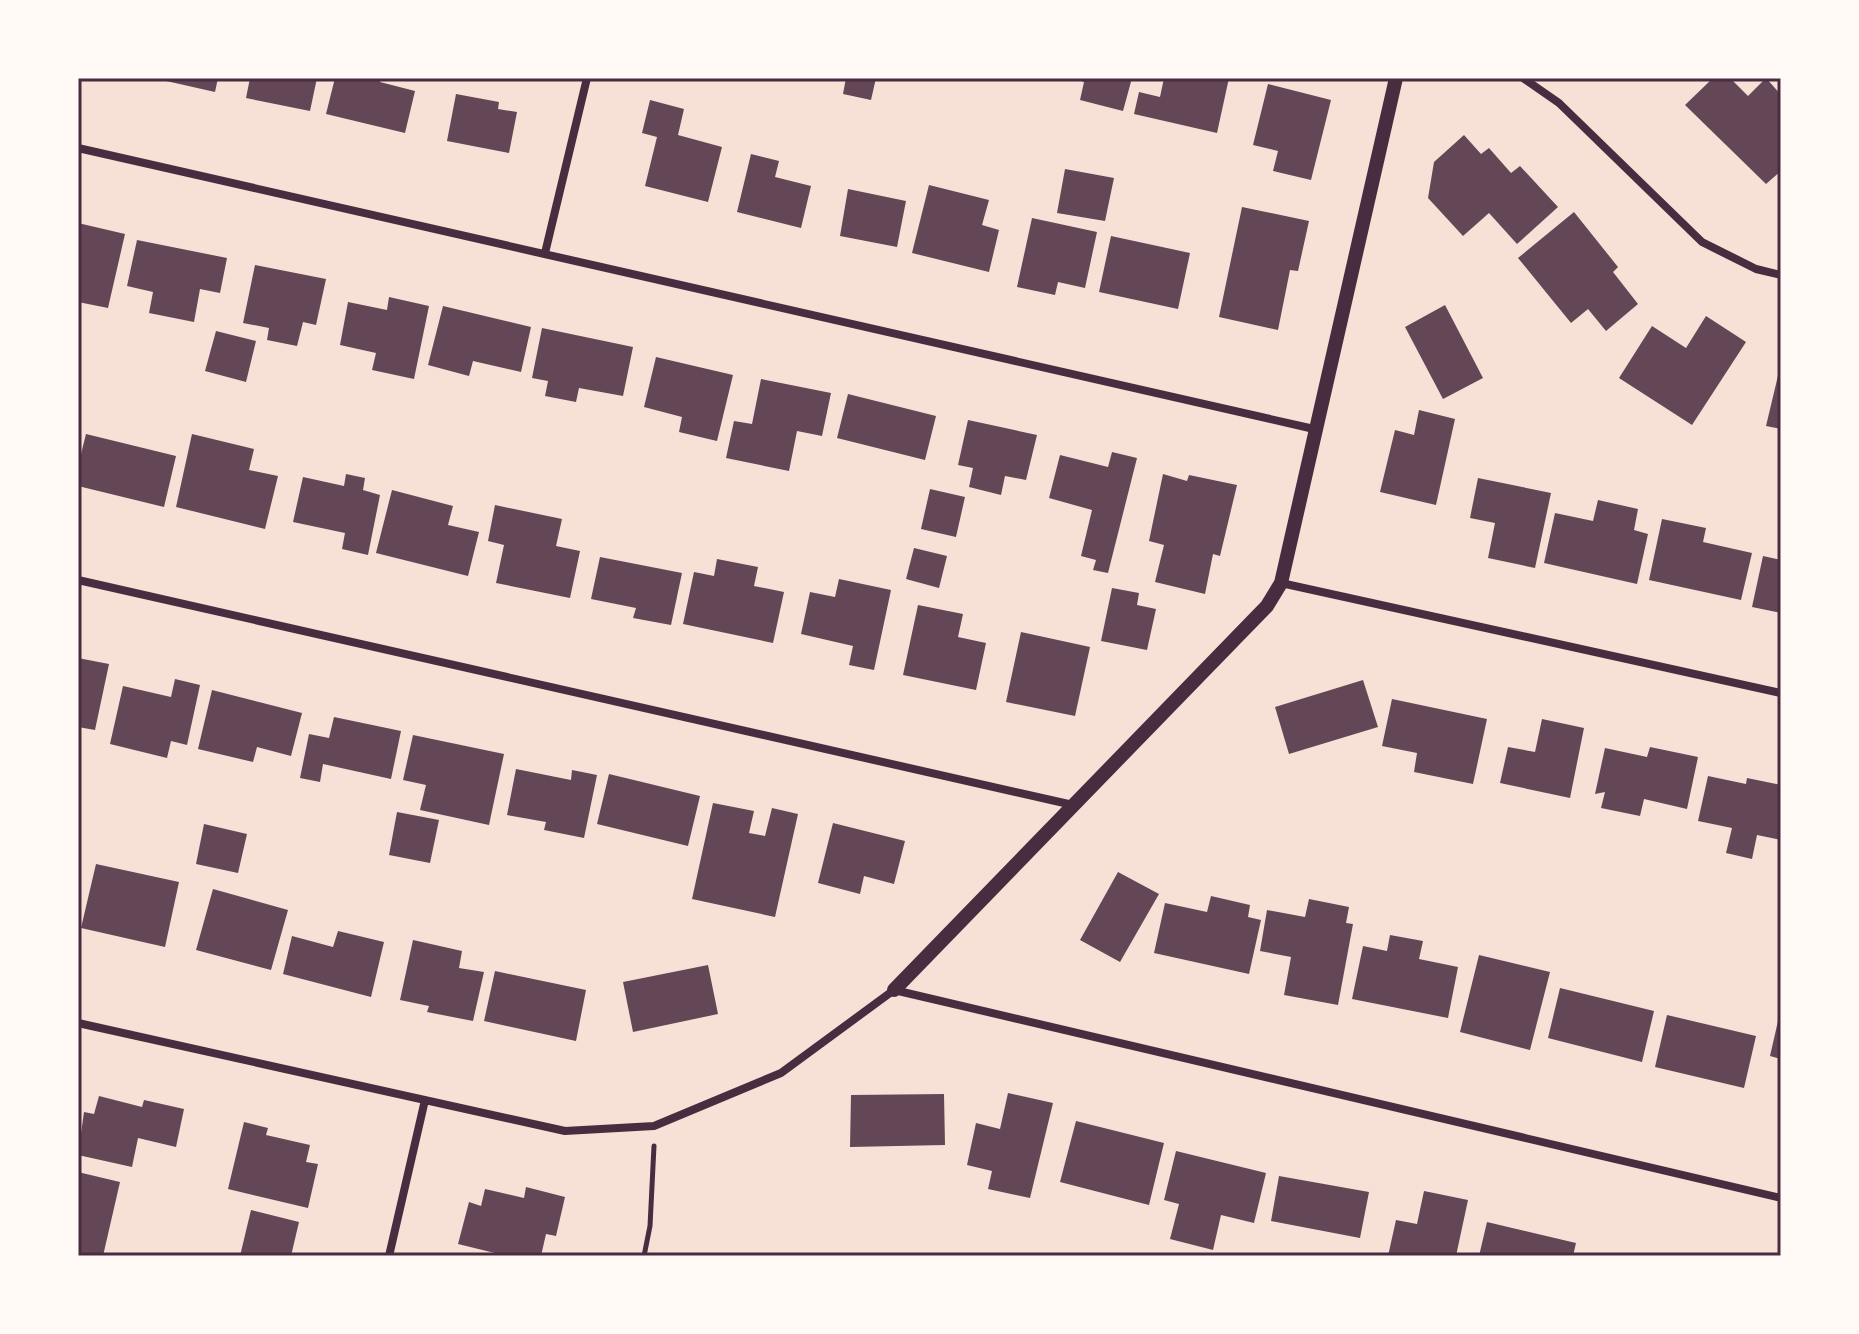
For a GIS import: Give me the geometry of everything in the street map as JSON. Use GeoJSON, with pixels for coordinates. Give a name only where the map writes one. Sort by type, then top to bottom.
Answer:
{"type":"FeatureCollection","features":[{"type":"Feature","properties":{"kind":"street"},"geometry":{"type":"LineString","coordinates":[[545,253],[587,78]]}},
{"type":"Feature","properties":{"kind":"street"},"geometry":{"type":"LineString","coordinates":[[78,1023],[565,1131],[654,1126],[781,1073],[894,990],[1267,606],[1281,583],[1396,78]]}},
{"type":"Feature","properties":{"kind":"street"},"geometry":{"type":"LineString","coordinates":[[1523,78],[1559,103],[1702,242],[1756,269],[1781,275]]}},
{"type":"Feature","properties":{"kind":"street"},"geometry":{"type":"LineString","coordinates":[[78,148],[1314,429]]}},
{"type":"Feature","properties":{"kind":"street"},"geometry":{"type":"LineString","coordinates":[[78,580],[1073,805]]}},
{"type":"Feature","properties":{"kind":"street"},"geometry":{"type":"LineString","coordinates":[[1281,583],[1781,693]]}},
{"type":"Feature","properties":{"kind":"street"},"geometry":{"type":"LineString","coordinates":[[894,990],[1781,1198]]}},
{"type":"Feature","properties":{"kind":"street"},"geometry":{"type":"LineString","coordinates":[[389,1256],[425,1100]]}},
{"type":"Feature","properties":{"kind":"path"},"geometry":{"type":"LineString","coordinates":[[644,1256],[654,1179],[654,1126]]}},
{"type":"Feature","properties":{"kind":"building"},"geometry":{"type":"Polygon","coordinates":[[[153,78],[218,78],[215,92],[153,78]]]}},
{"type":"Feature","properties":{"kind":"building"},"geometry":{"type":"Polygon","coordinates":[[[250,78],[317,78],[310,111],[246,98],[250,78]]]}},
{"type":"Feature","properties":{"kind":"building"},"geometry":{"type":"Polygon","coordinates":[[[335,78],[381,78],[380,82],[415,91],[405,133],[326,114],[335,78]]]}},
{"type":"Feature","properties":{"kind":"building"},"geometry":{"type":"Polygon","coordinates":[[[846,78],[876,78],[871,100],[843,94],[846,78]]]}},
{"type":"Feature","properties":{"kind":"building"},"geometry":{"type":"Polygon","coordinates":[[[1073,78],[1132,78],[1123,111],[1080,100],[1084,82],[1073,78]]]}},
{"type":"Feature","properties":{"kind":"building"},"geometry":{"type":"Polygon","coordinates":[[[1164,78],[1229,78],[1217,133],[1134,114],[1139,92],[1160,97],[1164,78]]]}},
{"type":"Feature","properties":{"kind":"building"},"geometry":{"type":"Polygon","coordinates":[[[1713,78],[1730,78],[1748,96],[1766,78],[1781,95],[1781,171],[1766,184],[1685,105],[1713,78]]]}},
{"type":"Feature","properties":{"kind":"building"},"geometry":{"type":"Polygon","coordinates":[[[1268,84],[1331,100],[1311,180],[1273,171],[1278,151],[1253,145],[1268,84]]]}},
{"type":"Feature","properties":{"kind":"building"},"geometry":{"type":"Polygon","coordinates":[[[456,94],[499,102],[498,109],[517,112],[509,153],[447,141],[456,94]]]}},
{"type":"Feature","properties":{"kind":"building"},"geometry":{"type":"Polygon","coordinates":[[[650,100],[684,109],[678,135],[722,147],[708,202],[645,186],[657,137],[642,133],[650,100]]]}},
{"type":"Feature","properties":{"kind":"building"},"geometry":{"type":"Polygon","coordinates":[[[1464,135],[1481,154],[1489,148],[1511,173],[1520,166],[1558,207],[1517,244],[1489,213],[1463,236],[1428,198],[1434,162],[1464,135]]]}},
{"type":"Feature","properties":{"kind":"building"},"geometry":{"type":"Polygon","coordinates":[[[751,154],[779,161],[775,177],[811,186],[801,228],[737,212],[751,154]]]}},
{"type":"Feature","properties":{"kind":"building"},"geometry":{"type":"Polygon","coordinates":[[[1065,169],[1114,178],[1105,221],[1057,213],[1065,169]]]}},
{"type":"Feature","properties":{"kind":"building"},"geometry":{"type":"Polygon","coordinates":[[[929,185],[989,200],[982,225],[999,230],[989,272],[912,253],[929,185]]]}},
{"type":"Feature","properties":{"kind":"building"},"geometry":{"type":"Polygon","coordinates":[[[848,189],[906,201],[897,247],[840,236],[848,189]]]}},
{"type":"Feature","properties":{"kind":"building"},"geometry":{"type":"Polygon","coordinates":[[[1242,207],[1309,221],[1298,271],[1290,270],[1278,330],[1219,317],[1242,207]]]}},
{"type":"Feature","properties":{"kind":"building"},"geometry":{"type":"Polygon","coordinates":[[[1574,212],[1618,267],[1613,272],[1638,304],[1606,331],[1588,309],[1571,323],[1518,258],[1574,212]]]}},
{"type":"Feature","properties":{"kind":"building"},"geometry":{"type":"Polygon","coordinates":[[[1032,218],[1097,232],[1085,288],[1058,282],[1055,295],[1017,287],[1032,218]]]}},
{"type":"Feature","properties":{"kind":"building"},"geometry":{"type":"Polygon","coordinates":[[[78,223],[125,234],[108,308],[78,302],[78,223]]]}},
{"type":"Feature","properties":{"kind":"building"},"geometry":{"type":"Polygon","coordinates":[[[1111,236],[1190,253],[1178,309],[1099,292],[1111,236]]]}},
{"type":"Feature","properties":{"kind":"building"},"geometry":{"type":"Polygon","coordinates":[[[137,240],[227,258],[220,293],[200,289],[194,322],[149,313],[153,292],[127,286],[137,240]]]}},
{"type":"Feature","properties":{"kind":"building"},"geometry":{"type":"Polygon","coordinates":[[[255,265],[326,279],[316,325],[303,322],[297,346],[267,340],[269,328],[243,323],[255,265]]]}},
{"type":"Feature","properties":{"kind":"building"},"geometry":{"type":"Polygon","coordinates":[[[389,297],[429,306],[414,379],[372,370],[376,353],[340,345],[348,302],[387,310],[389,297]]]}},
{"type":"Feature","properties":{"kind":"building"},"geometry":{"type":"Polygon","coordinates":[[[1445,305],[1483,378],[1443,399],[1405,327],[1445,305]]]}},
{"type":"Feature","properties":{"kind":"building"},"geometry":{"type":"Polygon","coordinates":[[[443,306],[531,327],[521,372],[473,361],[469,376],[428,365],[443,306]]]}},
{"type":"Feature","properties":{"kind":"building"},"geometry":{"type":"Polygon","coordinates":[[[1706,316],[1746,342],[1692,425],[1619,378],[1652,326],[1686,348],[1706,316]]]}},
{"type":"Feature","properties":{"kind":"building"},"geometry":{"type":"Polygon","coordinates":[[[542,328],[633,347],[623,396],[579,388],[576,402],[545,396],[548,381],[532,378],[542,328]]]}},
{"type":"Feature","properties":{"kind":"building"},"geometry":{"type":"Polygon","coordinates":[[[216,331],[256,341],[246,382],[205,371],[216,331]]]}},
{"type":"Feature","properties":{"kind":"building"},"geometry":{"type":"Polygon","coordinates":[[[656,357],[733,375],[717,441],[679,432],[682,417],[644,407],[656,357]]]}},
{"type":"Feature","properties":{"kind":"building"},"geometry":{"type":"Polygon","coordinates":[[[1781,363],[1781,429],[1766,426],[1781,363]]]}},
{"type":"Feature","properties":{"kind":"building"},"geometry":{"type":"Polygon","coordinates":[[[761,379],[831,393],[822,436],[797,431],[789,471],[726,458],[734,421],[752,424],[761,379]]]}},
{"type":"Feature","properties":{"kind":"building"},"geometry":{"type":"Polygon","coordinates":[[[848,394],[936,416],[925,460],[837,438],[848,394]]]}},
{"type":"Feature","properties":{"kind":"building"},"geometry":{"type":"Polygon","coordinates":[[[1419,410],[1455,419],[1436,505],[1380,492],[1395,430],[1414,435],[1419,410]]]}},
{"type":"Feature","properties":{"kind":"building"},"geometry":{"type":"Polygon","coordinates":[[[968,420],[1037,435],[1026,480],[1005,476],[1001,495],[969,487],[973,468],[958,465],[968,420]]]}},
{"type":"Feature","properties":{"kind":"building"},"geometry":{"type":"Polygon","coordinates":[[[86,434],[176,456],[164,507],[78,486],[78,466],[86,434]]]}},
{"type":"Feature","properties":{"kind":"building"},"geometry":{"type":"Polygon","coordinates":[[[192,434],[254,449],[249,470],[278,476],[265,529],[176,507],[192,434]]]}},
{"type":"Feature","properties":{"kind":"building"},"geometry":{"type":"Polygon","coordinates":[[[1112,452],[1137,458],[1108,573],[1093,570],[1096,560],[1081,556],[1092,510],[1049,498],[1060,455],[1108,467],[1112,452]]]}},
{"type":"Feature","properties":{"kind":"building"},"geometry":{"type":"Polygon","coordinates":[[[346,474],[365,478],[363,490],[380,495],[368,555],[342,549],[345,533],[293,522],[303,477],[344,486],[346,474]]]}},
{"type":"Feature","properties":{"kind":"building"},"geometry":{"type":"Polygon","coordinates":[[[1163,474],[1187,481],[1189,475],[1237,485],[1220,556],[1213,554],[1205,594],[1155,582],[1164,545],[1149,541],[1163,474]]]}},
{"type":"Feature","properties":{"kind":"building"},"geometry":{"type":"Polygon","coordinates":[[[1478,478],[1551,493],[1535,568],[1488,558],[1495,523],[1470,518],[1478,478]]]}},
{"type":"Feature","properties":{"kind":"building"},"geometry":{"type":"Polygon","coordinates":[[[930,489],[965,497],[956,537],[921,529],[930,489]]]}},
{"type":"Feature","properties":{"kind":"building"},"geometry":{"type":"Polygon","coordinates":[[[392,490],[453,506],[448,525],[479,532],[468,576],[376,553],[392,490]]]}},
{"type":"Feature","properties":{"kind":"building"},"geometry":{"type":"Polygon","coordinates":[[[1598,500],[1638,509],[1634,530],[1648,534],[1637,584],[1544,563],[1555,513],[1593,521],[1598,500]]]}},
{"type":"Feature","properties":{"kind":"building"},"geometry":{"type":"Polygon","coordinates":[[[495,505],[562,519],[556,546],[580,551],[570,598],[496,583],[504,545],[488,541],[495,505]]]}},
{"type":"Feature","properties":{"kind":"building"},"geometry":{"type":"Polygon","coordinates":[[[1662,519],[1706,528],[1703,542],[1752,553],[1741,600],[1649,580],[1662,519]]]}},
{"type":"Feature","properties":{"kind":"building"},"geometry":{"type":"Polygon","coordinates":[[[914,548],[947,556],[939,588],[906,579],[914,548]]]}},
{"type":"Feature","properties":{"kind":"building"},"geometry":{"type":"Polygon","coordinates":[[[1763,556],[1781,560],[1781,613],[1752,607],[1763,556]]]}},
{"type":"Feature","properties":{"kind":"building"},"geometry":{"type":"Polygon","coordinates":[[[600,557],[682,573],[671,625],[633,618],[636,608],[591,599],[600,557]]]}},
{"type":"Feature","properties":{"kind":"building"},"geometry":{"type":"Polygon","coordinates":[[[717,559],[758,567],[754,586],[784,592],[773,643],[683,624],[694,572],[714,576],[717,559]]]}},
{"type":"Feature","properties":{"kind":"building"},"geometry":{"type":"Polygon","coordinates":[[[839,579],[891,590],[874,670],[849,665],[853,646],[801,634],[810,592],[835,597],[839,579]]]}},
{"type":"Feature","properties":{"kind":"building"},"geometry":{"type":"Polygon","coordinates":[[[1112,588],[1139,593],[1137,605],[1156,609],[1147,650],[1101,641],[1112,588]]]}},
{"type":"Feature","properties":{"kind":"building"},"geometry":{"type":"Polygon","coordinates":[[[918,605],[963,614],[958,637],[986,643],[976,690],[903,675],[918,605]]]}},
{"type":"Feature","properties":{"kind":"building"},"geometry":{"type":"Polygon","coordinates":[[[1021,632],[1090,647],[1075,716],[1006,702],[1021,632]]]}},
{"type":"Feature","properties":{"kind":"building"},"geometry":{"type":"Polygon","coordinates":[[[78,658],[109,664],[95,730],[78,727],[78,658]]]}},
{"type":"Feature","properties":{"kind":"building"},"geometry":{"type":"Polygon","coordinates":[[[175,679],[200,685],[187,745],[171,741],[167,758],[110,744],[123,686],[171,697],[175,679]]]}},
{"type":"Feature","properties":{"kind":"building"},"geometry":{"type":"Polygon","coordinates":[[[1363,680],[1378,727],[1289,754],[1275,707],[1363,680]]]}},
{"type":"Feature","properties":{"kind":"building"},"geometry":{"type":"Polygon","coordinates":[[[212,690],[302,713],[291,756],[257,747],[253,762],[198,749],[212,690]]]}},
{"type":"Feature","properties":{"kind":"building"},"geometry":{"type":"Polygon","coordinates":[[[1392,699],[1487,719],[1473,784],[1414,772],[1417,753],[1382,746],[1392,699]]]}},
{"type":"Feature","properties":{"kind":"building"},"geometry":{"type":"Polygon","coordinates":[[[334,717],[401,731],[391,779],[323,764],[320,782],[300,778],[309,734],[329,738],[334,717]]]}},
{"type":"Feature","properties":{"kind":"building"},"geometry":{"type":"Polygon","coordinates":[[[1542,719],[1584,728],[1570,798],[1500,783],[1508,747],[1535,752],[1542,719]]]}},
{"type":"Feature","properties":{"kind":"building"},"geometry":{"type":"Polygon","coordinates":[[[413,735],[504,754],[489,825],[420,810],[426,785],[403,780],[413,735]]]}},
{"type":"Feature","properties":{"kind":"building"},"geometry":{"type":"Polygon","coordinates":[[[1650,747],[1698,757],[1687,809],[1644,799],[1640,816],[1601,808],[1605,792],[1595,794],[1605,748],[1647,757],[1650,747]]]}},
{"type":"Feature","properties":{"kind":"building"},"geometry":{"type":"Polygon","coordinates":[[[516,769],[571,780],[572,770],[597,775],[584,838],[544,830],[546,822],[507,815],[516,769]]]}},
{"type":"Feature","properties":{"kind":"building"},"geometry":{"type":"Polygon","coordinates":[[[609,774],[700,796],[688,846],[597,824],[609,774]]]}},
{"type":"Feature","properties":{"kind":"building"},"geometry":{"type":"Polygon","coordinates":[[[1708,776],[1746,784],[1747,778],[1781,785],[1781,840],[1757,835],[1752,859],[1726,853],[1732,828],[1698,821],[1708,776]]]}},
{"type":"Feature","properties":{"kind":"building"},"geometry":{"type":"Polygon","coordinates":[[[713,803],[754,811],[749,833],[765,836],[772,808],[798,814],[775,917],[692,899],[713,803]]]}},
{"type":"Feature","properties":{"kind":"building"},"geometry":{"type":"Polygon","coordinates":[[[397,812],[439,820],[430,863],[389,855],[397,812]]]}},
{"type":"Feature","properties":{"kind":"building"},"geometry":{"type":"Polygon","coordinates":[[[833,823],[905,841],[894,884],[864,876],[860,894],[818,883],[833,823]]]}},
{"type":"Feature","properties":{"kind":"building"},"geometry":{"type":"Polygon","coordinates":[[[204,824],[247,834],[238,873],[196,864],[204,824]]]}},
{"type":"Feature","properties":{"kind":"building"},"geometry":{"type":"Polygon","coordinates":[[[96,864],[179,882],[165,947],[81,928],[96,864]]]}},
{"type":"Feature","properties":{"kind":"building"},"geometry":{"type":"Polygon","coordinates":[[[1118,872],[1159,894],[1120,962],[1080,940],[1118,872]]]}},
{"type":"Feature","properties":{"kind":"building"},"geometry":{"type":"Polygon","coordinates":[[[213,889],[288,910],[271,970],[196,950],[213,889]]]}},
{"type":"Feature","properties":{"kind":"building"},"geometry":{"type":"Polygon","coordinates":[[[1211,896],[1250,905],[1248,917],[1261,920],[1249,974],[1154,953],[1165,903],[1207,912],[1211,896]]]}},
{"type":"Feature","properties":{"kind":"building"},"geometry":{"type":"Polygon","coordinates":[[[1309,899],[1349,907],[1346,923],[1353,924],[1338,1005],[1284,995],[1291,957],[1260,951],[1267,910],[1305,917],[1309,899]]]}},
{"type":"Feature","properties":{"kind":"building"},"geometry":{"type":"Polygon","coordinates":[[[338,931],[384,942],[371,997],[283,974],[292,936],[333,947],[338,931]]]}},
{"type":"Feature","properties":{"kind":"building"},"geometry":{"type":"Polygon","coordinates":[[[1390,935],[1423,941],[1419,959],[1458,967],[1448,1018],[1352,999],[1363,946],[1387,951],[1390,935]]]}},
{"type":"Feature","properties":{"kind":"building"},"geometry":{"type":"Polygon","coordinates":[[[413,940],[462,951],[459,968],[484,972],[473,1021],[427,1012],[429,1006],[400,1000],[413,940]]]}},
{"type":"Feature","properties":{"kind":"building"},"geometry":{"type":"Polygon","coordinates":[[[1479,955],[1550,972],[1530,1050],[1460,1032],[1479,955]]]}},
{"type":"Feature","properties":{"kind":"building"},"geometry":{"type":"Polygon","coordinates":[[[708,965],[718,1014],[633,1032],[623,982],[708,965]]]}},
{"type":"Feature","properties":{"kind":"building"},"geometry":{"type":"Polygon","coordinates":[[[495,971],[586,990],[576,1041],[484,1021],[495,971]]]}},
{"type":"Feature","properties":{"kind":"building"},"geometry":{"type":"Polygon","coordinates":[[[1560,988],[1654,1011],[1642,1062],[1548,1038],[1560,988]]]}},
{"type":"Feature","properties":{"kind":"building"},"geometry":{"type":"Polygon","coordinates":[[[1667,1015],[1756,1036],[1744,1088],[1655,1067],[1667,1015]]]}},
{"type":"Feature","properties":{"kind":"building"},"geometry":{"type":"Polygon","coordinates":[[[1778,1021],[1781,1021],[1781,1059],[1770,1056],[1778,1021]]]}},
{"type":"Feature","properties":{"kind":"building"},"geometry":{"type":"Polygon","coordinates":[[[1008,1093],[1053,1103],[1030,1198],[988,1189],[992,1171],[967,1165],[976,1123],[1000,1129],[1008,1093]]]}},
{"type":"Feature","properties":{"kind":"building"},"geometry":{"type":"Polygon","coordinates":[[[944,1094],[945,1145],[850,1147],[851,1095],[944,1094]]]}},
{"type":"Feature","properties":{"kind":"building"},"geometry":{"type":"Polygon","coordinates":[[[99,1096],[142,1107],[144,1100],[184,1109],[176,1147],[138,1138],[132,1167],[78,1155],[84,1112],[94,1114],[99,1096]]]}},
{"type":"Feature","properties":{"kind":"building"},"geometry":{"type":"Polygon","coordinates":[[[1076,1121],[1164,1143],[1149,1205],[1060,1182],[1076,1121]]]}},
{"type":"Feature","properties":{"kind":"building"},"geometry":{"type":"Polygon","coordinates":[[[244,1122],[268,1128],[266,1135],[310,1145],[306,1162],[318,1164],[308,1208],[228,1189],[244,1122]]]}},
{"type":"Feature","properties":{"kind":"building"},"geometry":{"type":"Polygon","coordinates":[[[1176,1151],[1266,1173],[1254,1223],[1221,1215],[1213,1250],[1170,1239],[1179,1204],[1164,1200],[1176,1151]]]}},
{"type":"Feature","properties":{"kind":"building"},"geometry":{"type":"Polygon","coordinates":[[[78,1172],[120,1182],[103,1256],[78,1256],[78,1172]]]}},
{"type":"Feature","properties":{"kind":"building"},"geometry":{"type":"Polygon","coordinates":[[[1279,1176],[1369,1192],[1360,1238],[1271,1221],[1279,1176]]]}},
{"type":"Feature","properties":{"kind":"building"},"geometry":{"type":"Polygon","coordinates":[[[526,1187],[565,1197],[556,1236],[546,1234],[541,1256],[507,1256],[458,1244],[469,1202],[481,1206],[485,1189],[524,1198],[526,1187]]]}},
{"type":"Feature","properties":{"kind":"building"},"geometry":{"type":"Polygon","coordinates":[[[1424,1191],[1468,1200],[1456,1256],[1388,1256],[1396,1220],[1417,1224],[1424,1191]]]}},
{"type":"Feature","properties":{"kind":"building"},"geometry":{"type":"Polygon","coordinates":[[[251,1210],[299,1222],[291,1256],[240,1256],[251,1210]]]}},
{"type":"Feature","properties":{"kind":"building"},"geometry":{"type":"Polygon","coordinates":[[[1487,1222],[1576,1243],[1573,1256],[1479,1256],[1487,1222]]]}}]}
